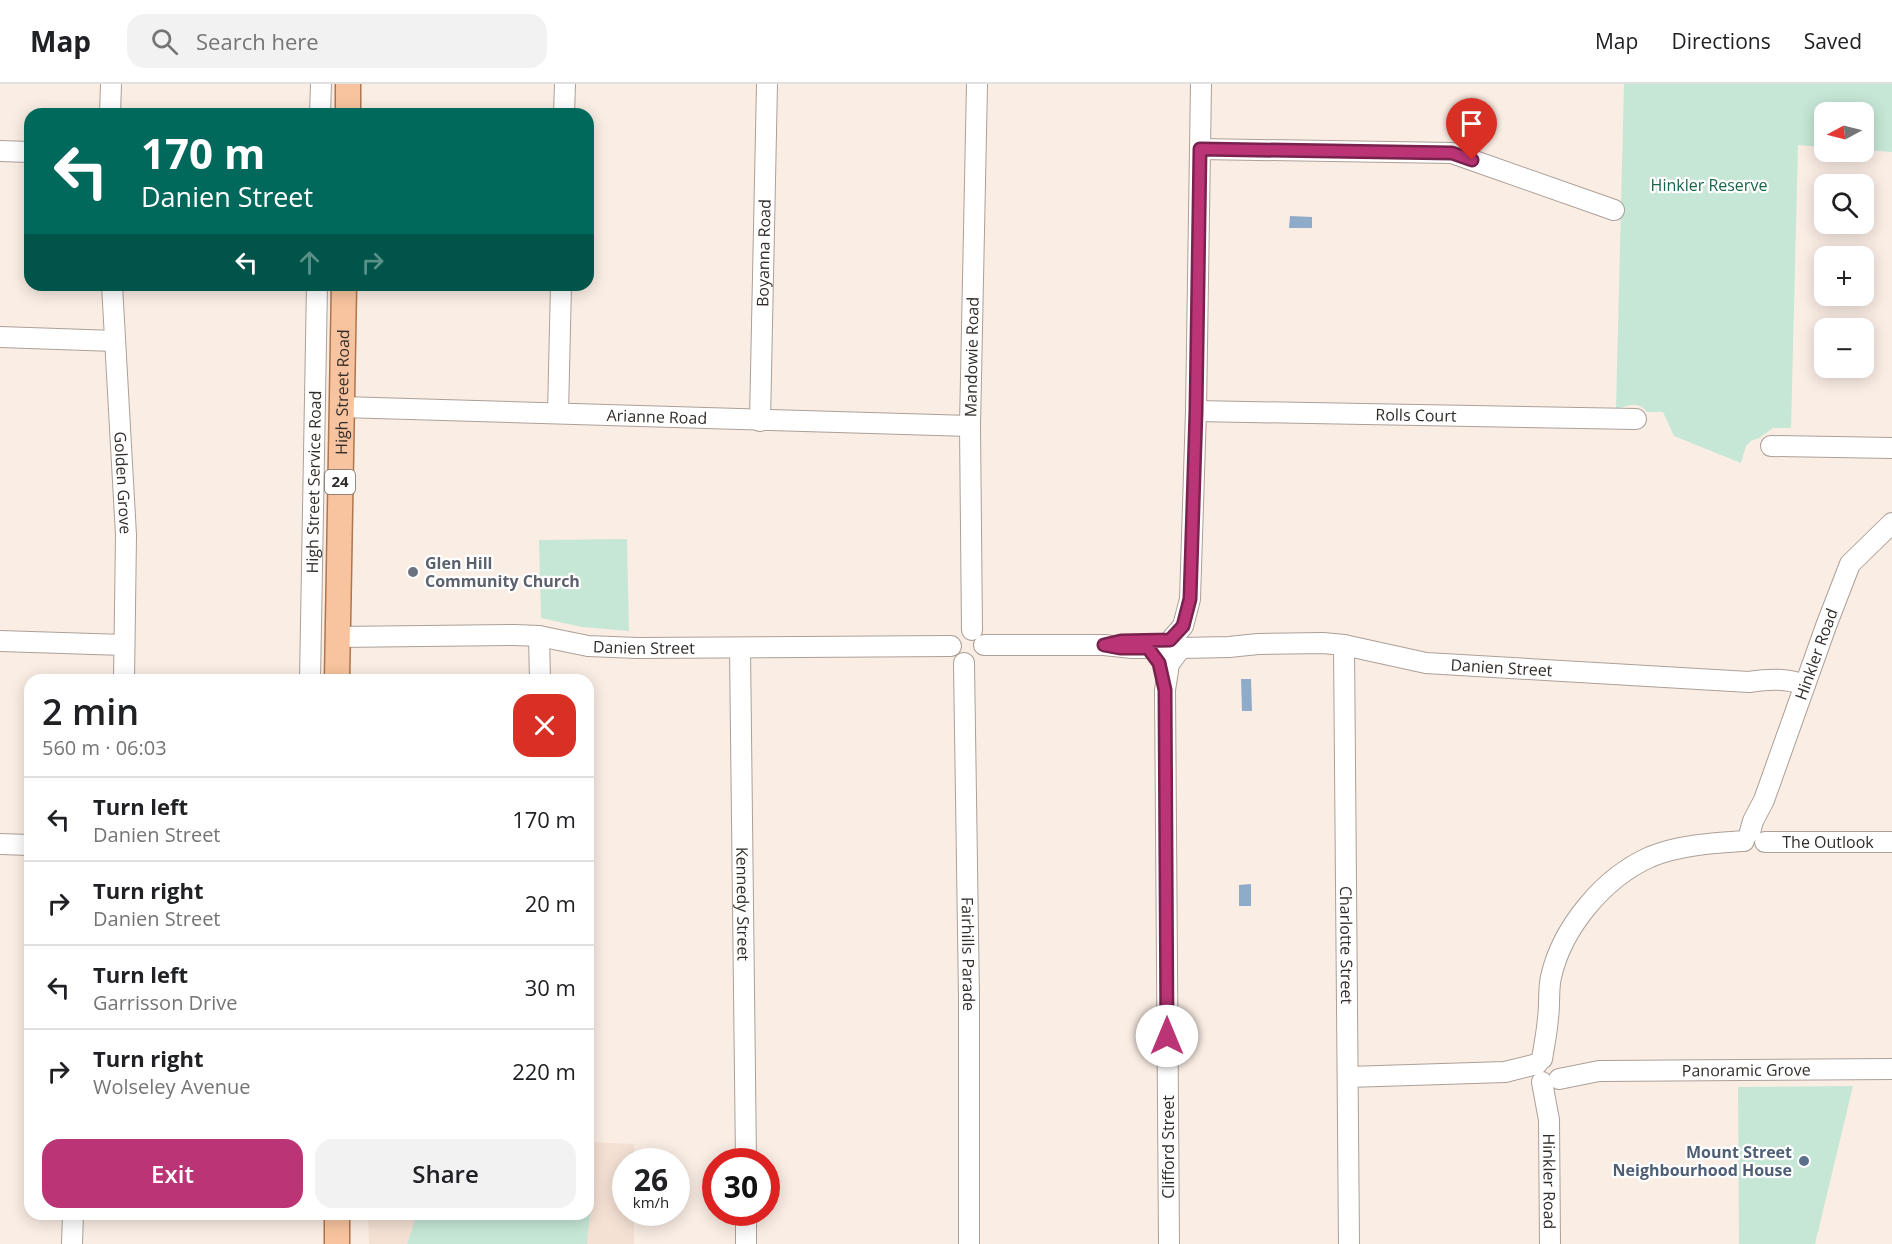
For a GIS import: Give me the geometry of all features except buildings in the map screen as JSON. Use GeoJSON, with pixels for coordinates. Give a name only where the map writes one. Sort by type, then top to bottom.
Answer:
{"type":"FeatureCollection","features":[{"type":"Feature","properties":{"kind":"main road"},"geometry":{"type":"LineString","coordinates":[[348,84],[348,108]]}},
{"type":"Feature","properties":{"kind":"main road","name":"High Street Road"},"geometry":{"type":"LineString","coordinates":[[337,674],[344,291]]}},
{"type":"Feature","properties":{"kind":"main road"},"geometry":{"type":"LineString","coordinates":[[337,1244],[338,1220]]}},
{"type":"Feature","properties":{"kind":"street"},"geometry":{"type":"LineString","coordinates":[[110,108],[111,84]]}},
{"type":"Feature","properties":{"kind":"street"},"geometry":{"type":"LineString","coordinates":[[320,108],[321,84]]}},
{"type":"Feature","properties":{"kind":"street"},"geometry":{"type":"LineString","coordinates":[[564,108],[565,84]]}},
{"type":"Feature","properties":{"kind":"street","name":"Boyanna Road"},"geometry":{"type":"LineString","coordinates":[[760,421],[767,84]]}},
{"type":"Feature","properties":{"kind":"street","name":"Mandowie Road"},"geometry":{"type":"LineString","coordinates":[[977,84],[970,426],[978,637]]}},
{"type":"Feature","properties":{"kind":"street"},"geometry":{"type":"LineString","coordinates":[[1201,84],[1196,411],[1190,599],[1195,624],[1209,640]]}},
{"type":"Feature","properties":{"kind":"street"},"geometry":{"type":"LineString","coordinates":[[1200,149],[1452,153],[1614,210]]}},
{"type":"Feature","properties":{"kind":"street"},"geometry":{"type":"LineString","coordinates":[[0,151],[24,152]]}},
{"type":"Feature","properties":{"kind":"street","name":"Golden Grove"},"geometry":{"type":"LineString","coordinates":[[112,291],[126,535],[123,674]]}},
{"type":"Feature","properties":{"kind":"street","name":"High Street Service Road"},"geometry":{"type":"LineString","coordinates":[[310,674],[317,291]]}},
{"type":"Feature","properties":{"kind":"street"},"geometry":{"type":"LineString","coordinates":[[558,413],[561,291]]}},
{"type":"Feature","properties":{"kind":"street"},"geometry":{"type":"LineString","coordinates":[[0,337],[115,340]]}},
{"type":"Feature","properties":{"kind":"street","name":"Arianne Road"},"geometry":{"type":"LineString","coordinates":[[342,407],[970,426]]}},
{"type":"Feature","properties":{"kind":"street","name":"Rolls Court"},"geometry":{"type":"LineString","coordinates":[[1196,411],[1636,419]]}},
{"type":"Feature","properties":{"kind":"street"},"geometry":{"type":"LineString","coordinates":[[1771,446],[1892,448]]}},
{"type":"Feature","properties":{"kind":"street","name":"Hinkler Road"},"geometry":{"type":"LineString","coordinates":[[1550,1244],[1548,1019],[1550,980],[1564,942],[1575,924],[1603,890],[1618,876],[1650,858],[1673,850],[1755,837],[1764,800],[1850,564],[1892,523]]}},
{"type":"Feature","properties":{"kind":"street","name":"Clifford Street"},"geometry":{"type":"LineString","coordinates":[[1169,1244],[1165,690],[1169,664],[1190,599]]}},
{"type":"Feature","properties":{"kind":"street"},"geometry":{"type":"LineString","coordinates":[[959,635],[978,637],[970,660],[964,663],[954,658],[951,646],[959,635]]}},
{"type":"Feature","properties":{"kind":"street"},"geometry":{"type":"LineString","coordinates":[[539,636],[540,674]]}},
{"type":"Feature","properties":{"kind":"street","name":"Danien Street"},"geometry":{"type":"LineString","coordinates":[[337,637],[539,636],[588,646],[741,648],[951,646]]}},
{"type":"Feature","properties":{"kind":"street","name":"Danien Street"},"geometry":{"type":"LineString","coordinates":[[978,637],[1120,648],[1148,648],[1209,640],[1258,644]]}},
{"type":"Feature","properties":{"kind":"street"},"geometry":{"type":"LineString","coordinates":[[0,641],[124,645]]}},
{"type":"Feature","properties":{"kind":"street","name":"Danien Street"},"geometry":{"type":"LineString","coordinates":[[1104,645],[1121,641],[1229,647],[1323,643],[1344,645],[1426,663],[1749,682],[1767,688],[1803,691]]}},
{"type":"Feature","properties":{"kind":"street","name":"Charlotte Street"},"geometry":{"type":"LineString","coordinates":[[1344,645],[1349,1244]]}},
{"type":"Feature","properties":{"kind":"street","name":"Kennedy Street"},"geometry":{"type":"LineString","coordinates":[[741,648],[746,1148]]}},
{"type":"Feature","properties":{"kind":"street","name":"Clifford Street"},"geometry":{"type":"LineString","coordinates":[[1148,648],[1159,663],[1165,690]]}},
{"type":"Feature","properties":{"kind":"street","name":"Fairhills Parade"},"geometry":{"type":"LineString","coordinates":[[964,663],[969,998],[969,1244]]}},
{"type":"Feature","properties":{"kind":"street","name":"The Outlook"},"geometry":{"type":"LineString","coordinates":[[1755,837],[1892,842]]}},
{"type":"Feature","properties":{"kind":"street"},"geometry":{"type":"LineString","coordinates":[[0,844],[24,845]]}},
{"type":"Feature","properties":{"kind":"street","name":"Panoramic Grove"},"geometry":{"type":"LineString","coordinates":[[1348,1077],[1549,1071],[1892,1069]]}},
{"type":"Feature","properties":{"kind":"street"},"geometry":{"type":"LineString","coordinates":[[72,1244],[73,1220]]}},
{"type":"Feature","properties":{"kind":"street"},"geometry":{"type":"LineString","coordinates":[[746,1226],[746,1244]]}},
{"type":"Feature","properties":{"kind":"shaded area"},"geometry":{"type":"Polygon","coordinates":[[[594,1142],[634,1144],[634,1148],[612,1148],[612,1226],[634,1226],[634,1244],[369,1244],[368,1220],[594,1220],[594,1142]]]}},
{"type":"Feature","properties":{"kind":"green space","name":"Hinkler Reserve"},"geometry":{"type":"Polygon","coordinates":[[[1624,84],[1892,84],[1892,152],[1874,151],[1874,102],[1814,102],[1814,146],[1798,145],[1791,428],[1773,428],[1751,441],[1746,446],[1741,463],[1674,436],[1663,412],[1647,412],[1636,405],[1616,409],[1624,84]]]}},
{"type":"Feature","properties":{"kind":"green space"},"geometry":{"type":"Polygon","coordinates":[[[627,539],[629,631],[582,627],[541,618],[539,540],[627,539]]]}},
{"type":"Feature","properties":{"kind":"green space"},"geometry":{"type":"Polygon","coordinates":[[[1853,1086],[1815,1244],[1739,1244],[1738,1087],[1853,1086]]]}},
{"type":"Feature","properties":{"kind":"green space"},"geometry":{"type":"Polygon","coordinates":[[[415,1220],[589,1220],[587,1244],[407,1244],[415,1220]]]}},
{"type":"Feature","properties":{"kind":"water"},"geometry":{"type":"Polygon","coordinates":[[[1290,216],[1312,217],[1312,228],[1289,228],[1290,216]]]}},
{"type":"Feature","properties":{"kind":"water"},"geometry":{"type":"Polygon","coordinates":[[[1241,679],[1251,679],[1252,711],[1242,711],[1241,679]]]}},
{"type":"Feature","properties":{"kind":"water"},"geometry":{"type":"Polygon","coordinates":[[[1251,884],[1251,906],[1239,906],[1239,885],[1251,884]]]}},
{"type":"Feature","properties":{"kind":"place","name":"Glen Hill Community Church"},"geometry":{"type":"Point","coordinates":[413,572]}},
{"type":"Feature","properties":{"kind":"place","name":"Mount Street Neighbourhood House"},"geometry":{"type":"Point","coordinates":[1804,1161]}},
{"type":"Feature","properties":{"kind":"route"},"geometry":{"type":"LineString","coordinates":[[1167,1036],[1165,690],[1159,663],[1148,648],[1120,648],[1104,645],[1121,641],[1170,640],[1183,626],[1190,599],[1196,411],[1200,149],[1452,153],[1472,160]]}}]}
